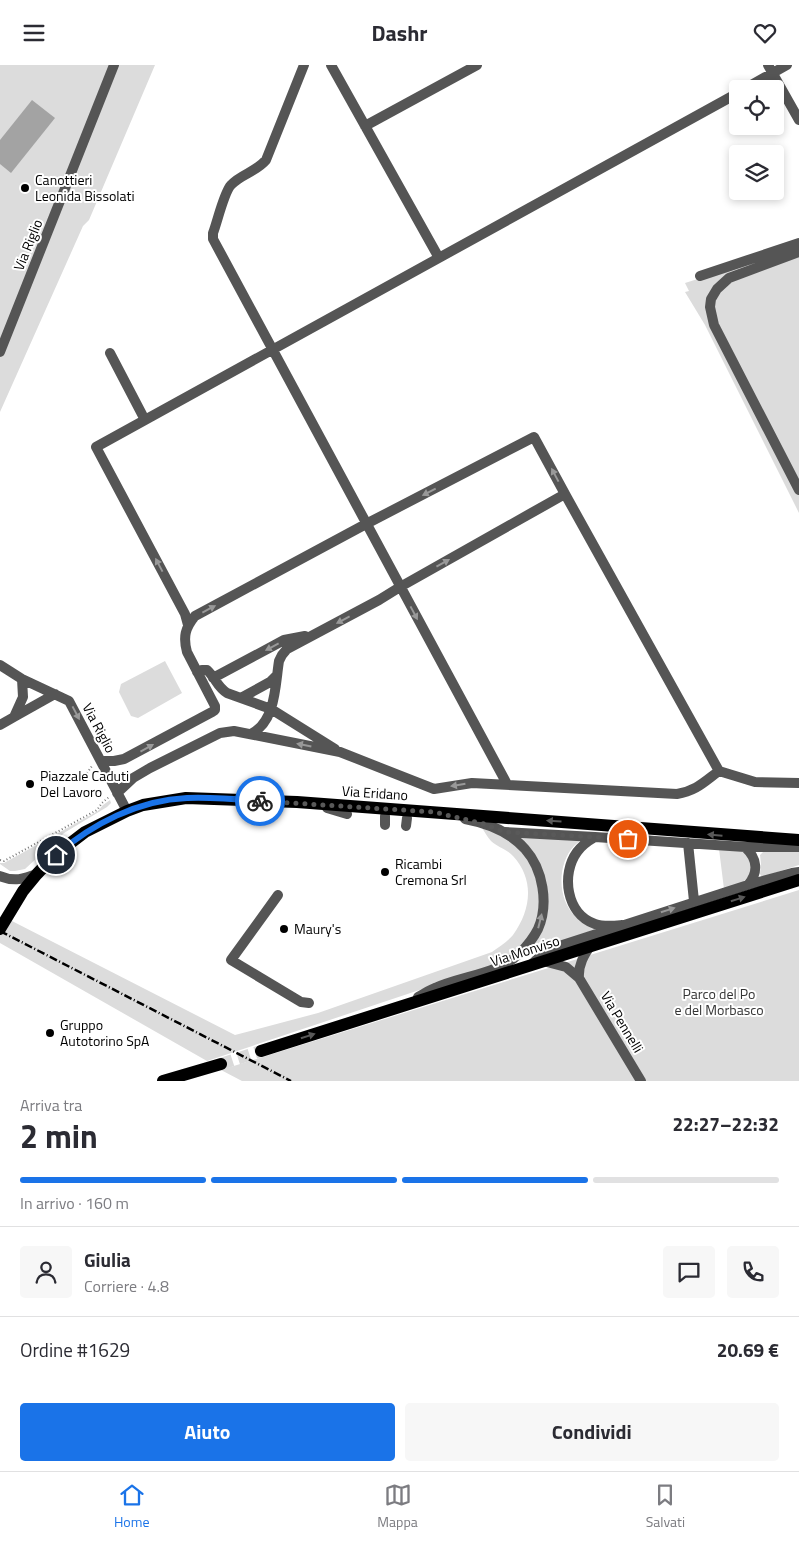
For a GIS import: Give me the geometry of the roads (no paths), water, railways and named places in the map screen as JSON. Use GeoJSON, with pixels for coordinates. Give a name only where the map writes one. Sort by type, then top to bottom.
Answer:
{"type":"FeatureCollection","features":[{"type":"Feature","properties":{"kind":"main road","name":"Via Eridano"},"geometry":{"type":"LineString","coordinates":[[0,929],[23,891],[37,874],[62,850],[85,832],[143,805],[186,798],[322,804],[799,840]]}},
{"type":"Feature","properties":{"kind":"main road","name":"Via Monviso"},"geometry":{"type":"LineString","coordinates":[[261,1051],[799,880]]}},
{"type":"Feature","properties":{"kind":"main road"},"geometry":{"type":"LineString","coordinates":[[163,1081],[220,1064]]}},
{"type":"Feature","properties":{"kind":"street","name":"Via Riglio"},"geometry":{"type":"LineString","coordinates":[[0,352],[114,65]]}},
{"type":"Feature","properties":{"kind":"street"},"geometry":{"type":"LineString","coordinates":[[304,65],[266,159],[258,168],[230,185],[212,236],[507,784]]}},
{"type":"Feature","properties":{"kind":"street"},"geometry":{"type":"LineString","coordinates":[[331,65],[439,258]]}},
{"type":"Feature","properties":{"kind":"street"},"geometry":{"type":"LineString","coordinates":[[365,126],[477,65]]}},
{"type":"Feature","properties":{"kind":"street"},"geometry":{"type":"LineString","coordinates":[[756,80],[771,69],[787,65]]}},
{"type":"Feature","properties":{"kind":"street"},"geometry":{"type":"LineString","coordinates":[[771,69],[799,120]]}},
{"type":"Feature","properties":{"kind":"street"},"geometry":{"type":"LineString","coordinates":[[188,625],[185,614],[96,447],[729,98]]}},
{"type":"Feature","properties":{"kind":"street"},"geometry":{"type":"LineString","coordinates":[[700,276],[799,243]]}},
{"type":"Feature","properties":{"kind":"street"},"geometry":{"type":"LineString","coordinates":[[799,252],[729,278],[717,289],[711,299],[710,307],[714,325],[799,490]]}},
{"type":"Feature","properties":{"kind":"street"},"geometry":{"type":"LineString","coordinates":[[110,353],[146,420]]}},
{"type":"Feature","properties":{"kind":"street"},"geometry":{"type":"LineString","coordinates":[[101,761],[124,759],[215,710],[187,652],[185,643],[185,633],[188,625],[196,617],[366,524],[534,437],[718,771],[756,783],[799,783]]}},
{"type":"Feature","properties":{"kind":"street"},"geometry":{"type":"LineString","coordinates":[[251,734],[260,729],[266,722],[271,709],[279,661],[287,649],[379,600],[565,495]]}},
{"type":"Feature","properties":{"kind":"street"},"geometry":{"type":"LineString","coordinates":[[214,678],[284,641],[319,633]]}},
{"type":"Feature","properties":{"kind":"street","name":"Via Riglio"},"geometry":{"type":"LineString","coordinates":[[0,665],[22,679],[69,701],[127,811]]}},
{"type":"Feature","properties":{"kind":"street"},"geometry":{"type":"LineString","coordinates":[[197,672],[207,670],[221,689],[271,709],[340,752]]}},
{"type":"Feature","properties":{"kind":"street"},"geometry":{"type":"LineString","coordinates":[[241,698],[270,682],[276,676]]}},
{"type":"Feature","properties":{"kind":"street"},"geometry":{"type":"LineString","coordinates":[[14,717],[23,697],[22,679]]}},
{"type":"Feature","properties":{"kind":"street"},"geometry":{"type":"LineString","coordinates":[[0,725],[55,694]]}},
{"type":"Feature","properties":{"kind":"street"},"geometry":{"type":"LineString","coordinates":[[117,793],[132,778],[220,733],[234,731],[340,752],[434,789],[472,783],[677,794],[688,793],[696,789],[718,771]]}},
{"type":"Feature","properties":{"kind":"street"},"geometry":{"type":"LineString","coordinates":[[322,804],[327,809],[347,814]]}},
{"type":"Feature","properties":{"kind":"street"},"geometry":{"type":"LineString","coordinates":[[399,1007],[435,988],[498,967],[509,961],[519,954],[538,928],[542,913],[542,882],[538,869],[527,850],[504,832],[484,824],[434,812]]}},
{"type":"Feature","properties":{"kind":"street"},"geometry":{"type":"LineString","coordinates":[[504,832],[745,847],[799,847]]}},
{"type":"Feature","properties":{"kind":"street"},"geometry":{"type":"LineString","coordinates":[[595,837],[584,844],[571,861],[568,871],[569,893],[578,912],[586,919],[605,926],[622,925]]}},
{"type":"Feature","properties":{"kind":"street"},"geometry":{"type":"LineString","coordinates":[[688,843],[694,901]]}},
{"type":"Feature","properties":{"kind":"street"},"geometry":{"type":"LineString","coordinates":[[745,847],[755,859],[756,864],[754,875],[748,885]]}},
{"type":"Feature","properties":{"kind":"street"},"geometry":{"type":"LineString","coordinates":[[537,963],[547,950],[694,901],[799,872]]}},
{"type":"Feature","properties":{"kind":"street"},"geometry":{"type":"LineString","coordinates":[[0,875],[12,880],[23,879],[37,874]]}},
{"type":"Feature","properties":{"kind":"street"},"geometry":{"type":"LineString","coordinates":[[278,895],[231,960],[301,1002],[309,1003]]}},
{"type":"Feature","properties":{"kind":"street"},"geometry":{"type":"LineString","coordinates":[[579,978],[580,964],[591,945]]}},
{"type":"Feature","properties":{"kind":"street","name":"Via Pennelli"},"geometry":{"type":"LineString","coordinates":[[537,963],[566,967],[579,978],[641,1081]]}},
{"type":"Feature","properties":{"kind":"tunnel"},"geometry":{"type":"LineString","coordinates":[[221,1064],[261,1051]]}},
{"type":"Feature","properties":{"kind":"railway"},"geometry":{"type":"LineString","coordinates":[[0,931],[291,1081]]}},
{"type":"Feature","properties":{"kind":"place","name":"Canottieri Leonida Bissolati"},"geometry":{"type":"Point","coordinates":[25,188]}},
{"type":"Feature","properties":{"kind":"place","name":"Piazzale Caduti Del Lavoro"},"geometry":{"type":"Point","coordinates":[30,784]}},
{"type":"Feature","properties":{"kind":"place","name":"Ricambi Cremona Srl"},"geometry":{"type":"Point","coordinates":[385,872]}},
{"type":"Feature","properties":{"kind":"place","name":"Maury's"},"geometry":{"type":"Point","coordinates":[284,929]}},
{"type":"Feature","properties":{"kind":"place","name":"Gruppo Autotorino SpA"},"geometry":{"type":"Point","coordinates":[50,1033]}},
{"type":"Feature","properties":{"kind":"park label","name":"Parco del Po e del Morbasco"},"geometry":{"type":"Point","coordinates":[719,1002]}}]}
